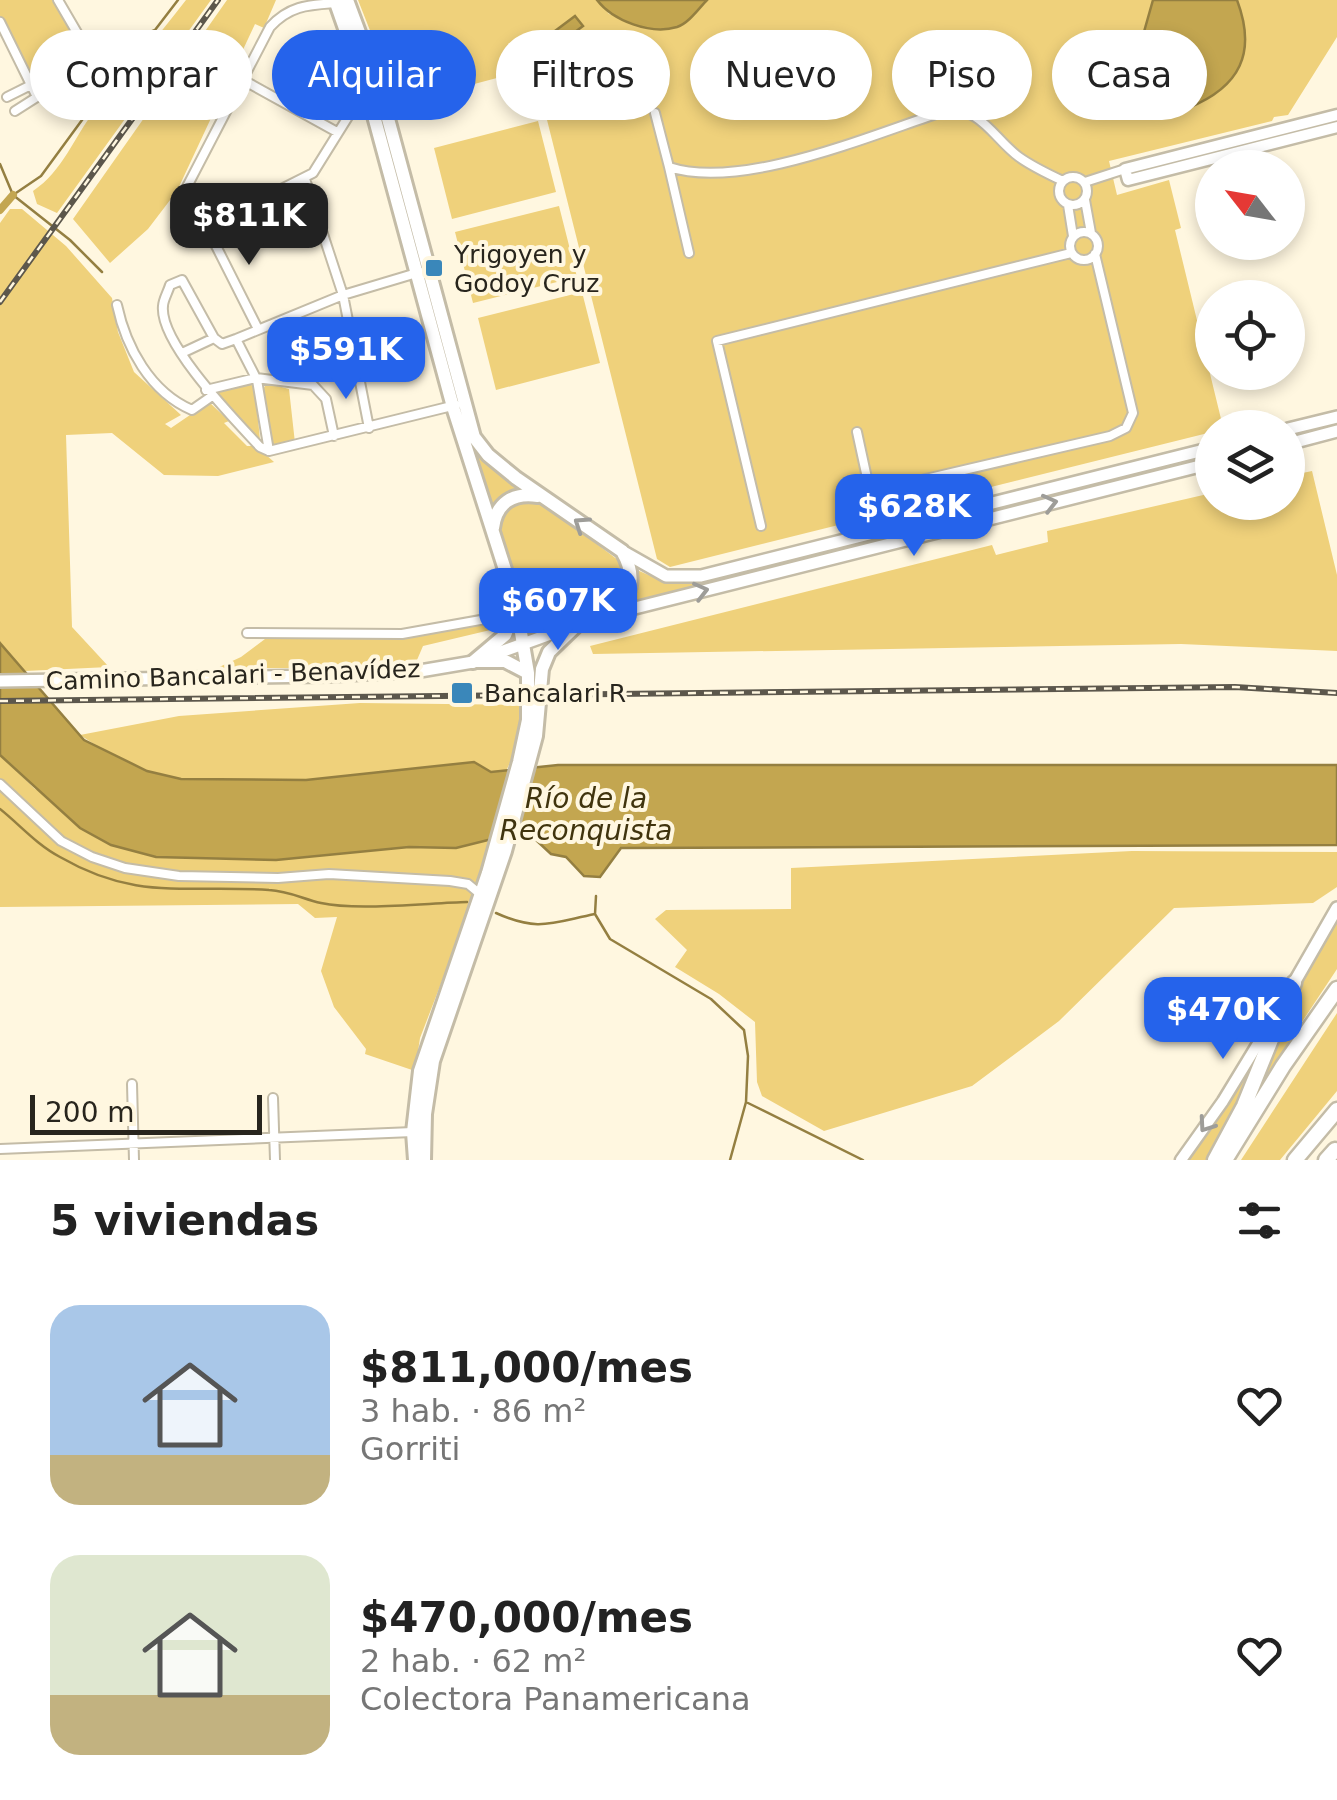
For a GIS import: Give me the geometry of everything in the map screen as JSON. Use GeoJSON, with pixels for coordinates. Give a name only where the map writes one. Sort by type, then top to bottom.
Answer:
{"type":"FeatureCollection","features":[{"type":"Feature","properties":{"kind":"highway"},"geometry":{"type":"LineString","coordinates":[[1215,1160],[1244,1106],[1294,983]]}},
{"type":"Feature","properties":{"kind":"highway"},"geometry":{"type":"LineString","coordinates":[[1225,1160],[1337,989]]}},
{"type":"Feature","properties":{"kind":"highway"},"geometry":{"type":"LineString","coordinates":[[1296,1160],[1337,1110]]}},
{"type":"Feature","properties":{"kind":"main road"},"geometry":{"type":"LineString","coordinates":[[340,1],[351,30]]}},
{"type":"Feature","properties":{"kind":"main road"},"geometry":{"type":"LineString","coordinates":[[382,120],[524,642],[528,672],[525,762]]}},
{"type":"Feature","properties":{"kind":"main road"},"geometry":{"type":"LineString","coordinates":[[458,405],[481,448],[540,496],[666,576],[702,576],[1195,452]]}},
{"type":"Feature","properties":{"kind":"main road"},"geometry":{"type":"LineString","coordinates":[[1305,425],[1337,417]]}},
{"type":"Feature","properties":{"kind":"main road"},"geometry":{"type":"LineString","coordinates":[[1305,440],[1337,432]]}},
{"type":"Feature","properties":{"kind":"main road"},"geometry":{"type":"LineString","coordinates":[[515,609],[537,619],[578,624],[1195,467]]}},
{"type":"Feature","properties":{"kind":"main road"},"geometry":{"type":"LineString","coordinates":[[492,534],[495,514],[504,502],[522,494],[540,496]]}},
{"type":"Feature","properties":{"kind":"main road"},"geometry":{"type":"LineString","coordinates":[[606,615],[630,590],[632,575],[622,551]]}},
{"type":"Feature","properties":{"kind":"main road"},"geometry":{"type":"LineString","coordinates":[[473,662],[501,640],[515,609]]}},
{"type":"Feature","properties":{"kind":"main road"},"geometry":{"type":"LineString","coordinates":[[424,1160],[425,1114],[436,1049],[538,722],[542,670],[550,652],[578,624]]}},
{"type":"Feature","properties":{"kind":"main road","name":"Camino Bancalari - Benavídez"},"geometry":{"type":"LineString","coordinates":[[0,681],[420,672],[473,662],[578,624]]}},
{"type":"Feature","properties":{"kind":"main road"},"geometry":{"type":"LineString","coordinates":[[473,662],[505,661],[528,672]]}},
{"type":"Feature","properties":{"kind":"main road"},"geometry":{"type":"LineString","coordinates":[[415,1160],[413,1132],[424,1053],[480,894],[500,851]]}},
{"type":"Feature","properties":{"kind":"main road"},"geometry":{"type":"LineString","coordinates":[[1294,983],[1337,908]]}},
{"type":"Feature","properties":{"kind":"street"},"geometry":{"type":"LineString","coordinates":[[58,0],[76,30]]}},
{"type":"Feature","properties":{"kind":"street"},"geometry":{"type":"LineString","coordinates":[[252,61],[270,26],[280,16],[297,6],[340,1]]}},
{"type":"Feature","properties":{"kind":"street"},"geometry":{"type":"LineString","coordinates":[[0,22],[30,83]]}},
{"type":"Feature","properties":{"kind":"street"},"geometry":{"type":"LineString","coordinates":[[252,85],[337,132]]}},
{"type":"Feature","properties":{"kind":"street"},"geometry":{"type":"LineString","coordinates":[[8,97],[30,86]]}},
{"type":"Feature","properties":{"kind":"street"},"geometry":{"type":"LineString","coordinates":[[16,111],[30,102]]}},
{"type":"Feature","properties":{"kind":"street"},"geometry":{"type":"LineString","coordinates":[[669,166],[712,175],[761,168],[956,110],[978,117],[1022,160],[1063,181]]}},
{"type":"Feature","properties":{"kind":"street"},"geometry":{"type":"LineString","coordinates":[[1127,175],[1337,115]]}},
{"type":"Feature","properties":{"kind":"street"},"geometry":{"type":"LineString","coordinates":[[221,120],[179,202],[206,227],[258,330]]}},
{"type":"Feature","properties":{"kind":"street"},"geometry":{"type":"LineString","coordinates":[[206,227],[304,179],[318,167],[345,120]]}},
{"type":"Feature","properties":{"kind":"street"},"geometry":{"type":"LineString","coordinates":[[657,120],[689,253]]}},
{"type":"Feature","properties":{"kind":"street"},"geometry":{"type":"LineString","coordinates":[[1063,181],[1072,177],[1084,182],[1127,175],[1337,127]]}},
{"type":"Feature","properties":{"kind":"street"},"geometry":{"type":"LineString","coordinates":[[304,179],[343,295],[369,428]]}},
{"type":"Feature","properties":{"kind":"street"},"geometry":{"type":"LineString","coordinates":[[1063,181],[1060,194],[1068,204],[1073,236]]}},
{"type":"Feature","properties":{"kind":"street"},"geometry":{"type":"LineString","coordinates":[[870,492],[1110,436],[1126,428],[1133,414],[1095,254],[1097,241],[1091,233],[1084,182]]}},
{"type":"Feature","properties":{"kind":"street"},"geometry":{"type":"LineString","coordinates":[[1068,204],[1077,205],[1085,200]]}},
{"type":"Feature","properties":{"kind":"street"},"geometry":{"type":"LineString","coordinates":[[1071,253],[1069,244],[1073,236],[1082,231],[1091,233]]}},
{"type":"Feature","properties":{"kind":"street"},"geometry":{"type":"LineString","coordinates":[[762,526],[717,342],[1071,253],[1083,260],[1095,254]]}},
{"type":"Feature","properties":{"kind":"street"},"geometry":{"type":"LineString","coordinates":[[423,272],[343,295],[222,344],[214,338],[182,280],[170,285],[163,306],[171,334],[209,393],[260,447],[269,451],[458,405]]}},
{"type":"Feature","properties":{"kind":"street"},"geometry":{"type":"LineString","coordinates":[[116,305],[134,354],[157,386],[192,410],[209,393],[256,378],[318,387],[326,399],[334,436]]}},
{"type":"Feature","properties":{"kind":"street"},"geometry":{"type":"LineString","coordinates":[[182,353],[214,338]]}},
{"type":"Feature","properties":{"kind":"street"},"geometry":{"type":"LineString","coordinates":[[236,339],[256,378],[269,451]]}},
{"type":"Feature","properties":{"kind":"street"},"geometry":{"type":"LineString","coordinates":[[857,432],[878,519],[891,529]]}},
{"type":"Feature","properties":{"kind":"street"},"geometry":{"type":"LineString","coordinates":[[247,633],[402,634],[515,609]]}},
{"type":"Feature","properties":{"kind":"street"},"geometry":{"type":"LineString","coordinates":[[0,784],[61,841],[125,868],[179,876],[278,878],[329,874],[450,881],[468,884],[480,894]]}},
{"type":"Feature","properties":{"kind":"street"},"geometry":{"type":"LineString","coordinates":[[1181,1160],[1223,1101],[1294,983]]}},
{"type":"Feature","properties":{"kind":"street"},"geometry":{"type":"LineString","coordinates":[[132,1084],[134,1160]]}},
{"type":"Feature","properties":{"kind":"street"},"geometry":{"type":"LineString","coordinates":[[273,1098],[275,1160]]}},
{"type":"Feature","properties":{"kind":"street"},"geometry":{"type":"LineString","coordinates":[[0,1149],[413,1132]]}},
{"type":"Feature","properties":{"kind":"shaded area"},"geometry":{"type":"Polygon","coordinates":[[[0,0],[52,0],[69,30],[30,30],[30,75],[0,16],[0,0]]]}},
{"type":"Feature","properties":{"kind":"shaded area"},"geometry":{"type":"Polygon","coordinates":[[[186,0],[211,0],[189,30],[162,30],[186,0]]]}},
{"type":"Feature","properties":{"kind":"shaded area"},"geometry":{"type":"Polygon","coordinates":[[[227,0],[276,0],[264,28],[255,24],[252,30],[206,30],[227,0]]]}},
{"type":"Feature","properties":{"kind":"shaded area"},"geometry":{"type":"Polygon","coordinates":[[[358,0],[597,0],[609,14],[665,28],[686,22],[707,0],[1337,0],[1337,37],[1288,115],[1109,161],[1117,195],[1169,180],[1181,228],[1175,230],[1195,312],[1195,390],[1214,390],[1219,410],[1195,410],[1195,436],[670,567],[657,559],[547,120],[670,120],[670,30],[496,30],[496,78],[476,83],[476,30],[370,30],[358,0]]]}},
{"type":"Feature","properties":{"kind":"shaded area"},"geometry":{"type":"Polygon","coordinates":[[[88,120],[124,120],[57,213],[37,204],[33,191],[67,153],[88,120]]]}},
{"type":"Feature","properties":{"kind":"shaded area"},"geometry":{"type":"Polygon","coordinates":[[[143,120],[210,120],[177,191],[148,229],[110,263],[73,219],[143,120]]]}},
{"type":"Feature","properties":{"kind":"shaded area"},"geometry":{"type":"Polygon","coordinates":[[[538,121],[556,192],[452,219],[434,148],[538,121]]]}},
{"type":"Feature","properties":{"kind":"shaded area"},"geometry":{"type":"Polygon","coordinates":[[[559,206],[577,277],[473,303],[455,232],[559,206]]]}},
{"type":"Feature","properties":{"kind":"shaded area"},"geometry":{"type":"Polygon","coordinates":[[[10,209],[22,209],[66,246],[112,298],[118,332],[134,372],[181,415],[165,424],[171,428],[209,402],[247,446],[256,446],[274,462],[218,476],[164,475],[112,433],[66,435],[72,627],[109,667],[25,671],[0,643],[0,223],[10,209]]]}},
{"type":"Feature","properties":{"kind":"shaded area"},"geometry":{"type":"Polygon","coordinates":[[[582,292],[600,363],[496,390],[478,318],[582,292]]]}},
{"type":"Feature","properties":{"kind":"shaded area"},"geometry":{"type":"Polygon","coordinates":[[[249,383],[255,388],[260,440],[213,394],[249,383]]]}},
{"type":"Feature","properties":{"kind":"shaded area"},"geometry":{"type":"Polygon","coordinates":[[[267,383],[289,389],[295,443],[276,448],[270,442],[263,389],[267,383]]]}},
{"type":"Feature","properties":{"kind":"shaded area"},"geometry":{"type":"Polygon","coordinates":[[[462,423],[476,451],[517,487],[492,512],[462,423]]]}},
{"type":"Feature","properties":{"kind":"shaded area"},"geometry":{"type":"Polygon","coordinates":[[[1312,471],[1337,575],[1337,651],[1181,644],[593,654],[590,646],[992,545],[996,555],[1048,542],[1047,531],[1195,497],[1195,520],[1305,520],[1305,472],[1312,471]]]}},
{"type":"Feature","properties":{"kind":"shaded area"},"geometry":{"type":"Polygon","coordinates":[[[525,498],[541,502],[622,563],[626,586],[611,605],[543,617],[522,601],[499,526],[505,509],[525,498]]]}},
{"type":"Feature","properties":{"kind":"shaded area"},"geometry":{"type":"Polygon","coordinates":[[[987,511],[992,513],[627,606],[637,570],[660,580],[686,583],[987,511]]]}},
{"type":"Feature","properties":{"kind":"shaded area"},"geometry":{"type":"Polygon","coordinates":[[[499,620],[503,627],[423,646],[417,660],[321,668],[217,668],[265,639],[407,636],[499,620]]]}},
{"type":"Feature","properties":{"kind":"shaded area"},"geometry":{"type":"Polygon","coordinates":[[[360,703],[523,705],[506,771],[491,772],[473,762],[306,780],[181,779],[114,757],[80,735],[179,716],[360,703]]]}},
{"type":"Feature","properties":{"kind":"shaded area"},"geometry":{"type":"Polygon","coordinates":[[[0,755],[35,789],[206,859],[276,860],[409,847],[456,848],[491,840],[474,898],[420,1038],[415,1071],[365,1054],[366,1049],[334,1007],[321,971],[337,917],[315,918],[298,904],[0,907],[0,755]]]}},
{"type":"Feature","properties":{"kind":"shaded area"},"geometry":{"type":"Polygon","coordinates":[[[1132,851],[1337,852],[1337,887],[1313,903],[1174,908],[1059,1021],[972,1086],[824,1131],[762,1096],[757,1082],[755,1022],[675,967],[687,950],[655,919],[666,910],[791,909],[791,868],[1132,851]]]}},
{"type":"Feature","properties":{"kind":"shaded area"},"geometry":{"type":"Polygon","coordinates":[[[1337,918],[1337,969],[1247,1105],[1301,979],[1337,918]]]}},
{"type":"Feature","properties":{"kind":"shaded area"},"geometry":{"type":"Polygon","coordinates":[[[1337,1013],[1337,1091],[1280,1160],[1241,1160],[1337,1013]]]}},
{"type":"Feature","properties":{"kind":"shaded area"},"geometry":{"type":"Polygon","coordinates":[[[1275,1025],[1244,1098],[1207,1160],[1189,1160],[1244,1079],[1275,1025]]]}},
{"type":"Feature","properties":{"kind":"water"},"geometry":{"type":"Polygon","coordinates":[[[597,0],[707,0],[681,25],[656,29],[622,20],[597,0]]]}},
{"type":"Feature","properties":{"kind":"water"},"geometry":{"type":"Polygon","coordinates":[[[1153,0],[1237,0],[1245,36],[1240,66],[1232,79],[1207,99],[1207,30],[1145,30],[1153,0]]]}},
{"type":"Feature","properties":{"kind":"water"},"geometry":{"type":"Polygon","coordinates":[[[575,16],[583,26],[578,30],[556,30],[575,16]]]}},
{"type":"Feature","properties":{"kind":"water","name":"Río de la Reconquista"},"geometry":{"type":"Polygon","coordinates":[[[0,643],[84,740],[147,771],[181,779],[306,780],[474,762],[491,772],[558,765],[1337,765],[1337,845],[621,848],[600,877],[584,876],[566,857],[551,854],[536,840],[488,840],[456,848],[409,847],[276,860],[156,857],[111,845],[80,828],[0,755],[0,643]]]}},
{"type":"Feature","properties":{"kind":"waterway"},"geometry":{"type":"LineString","coordinates":[[13,195],[41,176],[104,90],[129,41],[155,30],[178,0]]}},
{"type":"Feature","properties":{"kind":"waterway"},"geometry":{"type":"LineString","coordinates":[[0,164],[13,195],[70,240],[102,272]]}},
{"type":"Feature","properties":{"kind":"waterway"},"geometry":{"type":"LineString","coordinates":[[0,210],[13,195]]}},
{"type":"Feature","properties":{"kind":"waterway"},"geometry":{"type":"LineString","coordinates":[[0,809],[60,857],[88,871],[139,886],[276,891],[321,903],[353,906],[467,902]]}},
{"type":"Feature","properties":{"kind":"waterway"},"geometry":{"type":"LineString","coordinates":[[596,896],[595,914],[610,939],[711,999],[744,1030],[748,1056],[746,1102],[730,1160]]}},
{"type":"Feature","properties":{"kind":"waterway"},"geometry":{"type":"LineString","coordinates":[[496,913],[534,924],[595,914]]}},
{"type":"Feature","properties":{"kind":"waterway"},"geometry":{"type":"LineString","coordinates":[[748,1103],[863,1160]]}},
{"type":"Feature","properties":{"kind":"railway"},"geometry":{"type":"LineString","coordinates":[[0,302],[218,0]]}},
{"type":"Feature","properties":{"kind":"railway"},"geometry":{"type":"LineString","coordinates":[[0,701],[1235,687],[1337,693]]}},
{"type":"Feature","properties":{"kind":"place","name":"Yrigoyen y Godoy Cruz"},"geometry":{"type":"Point","coordinates":[434,268]}},
{"type":"Feature","properties":{"kind":"place","name":"Bancalari R"},"geometry":{"type":"Point","coordinates":[462,693]}}]}
